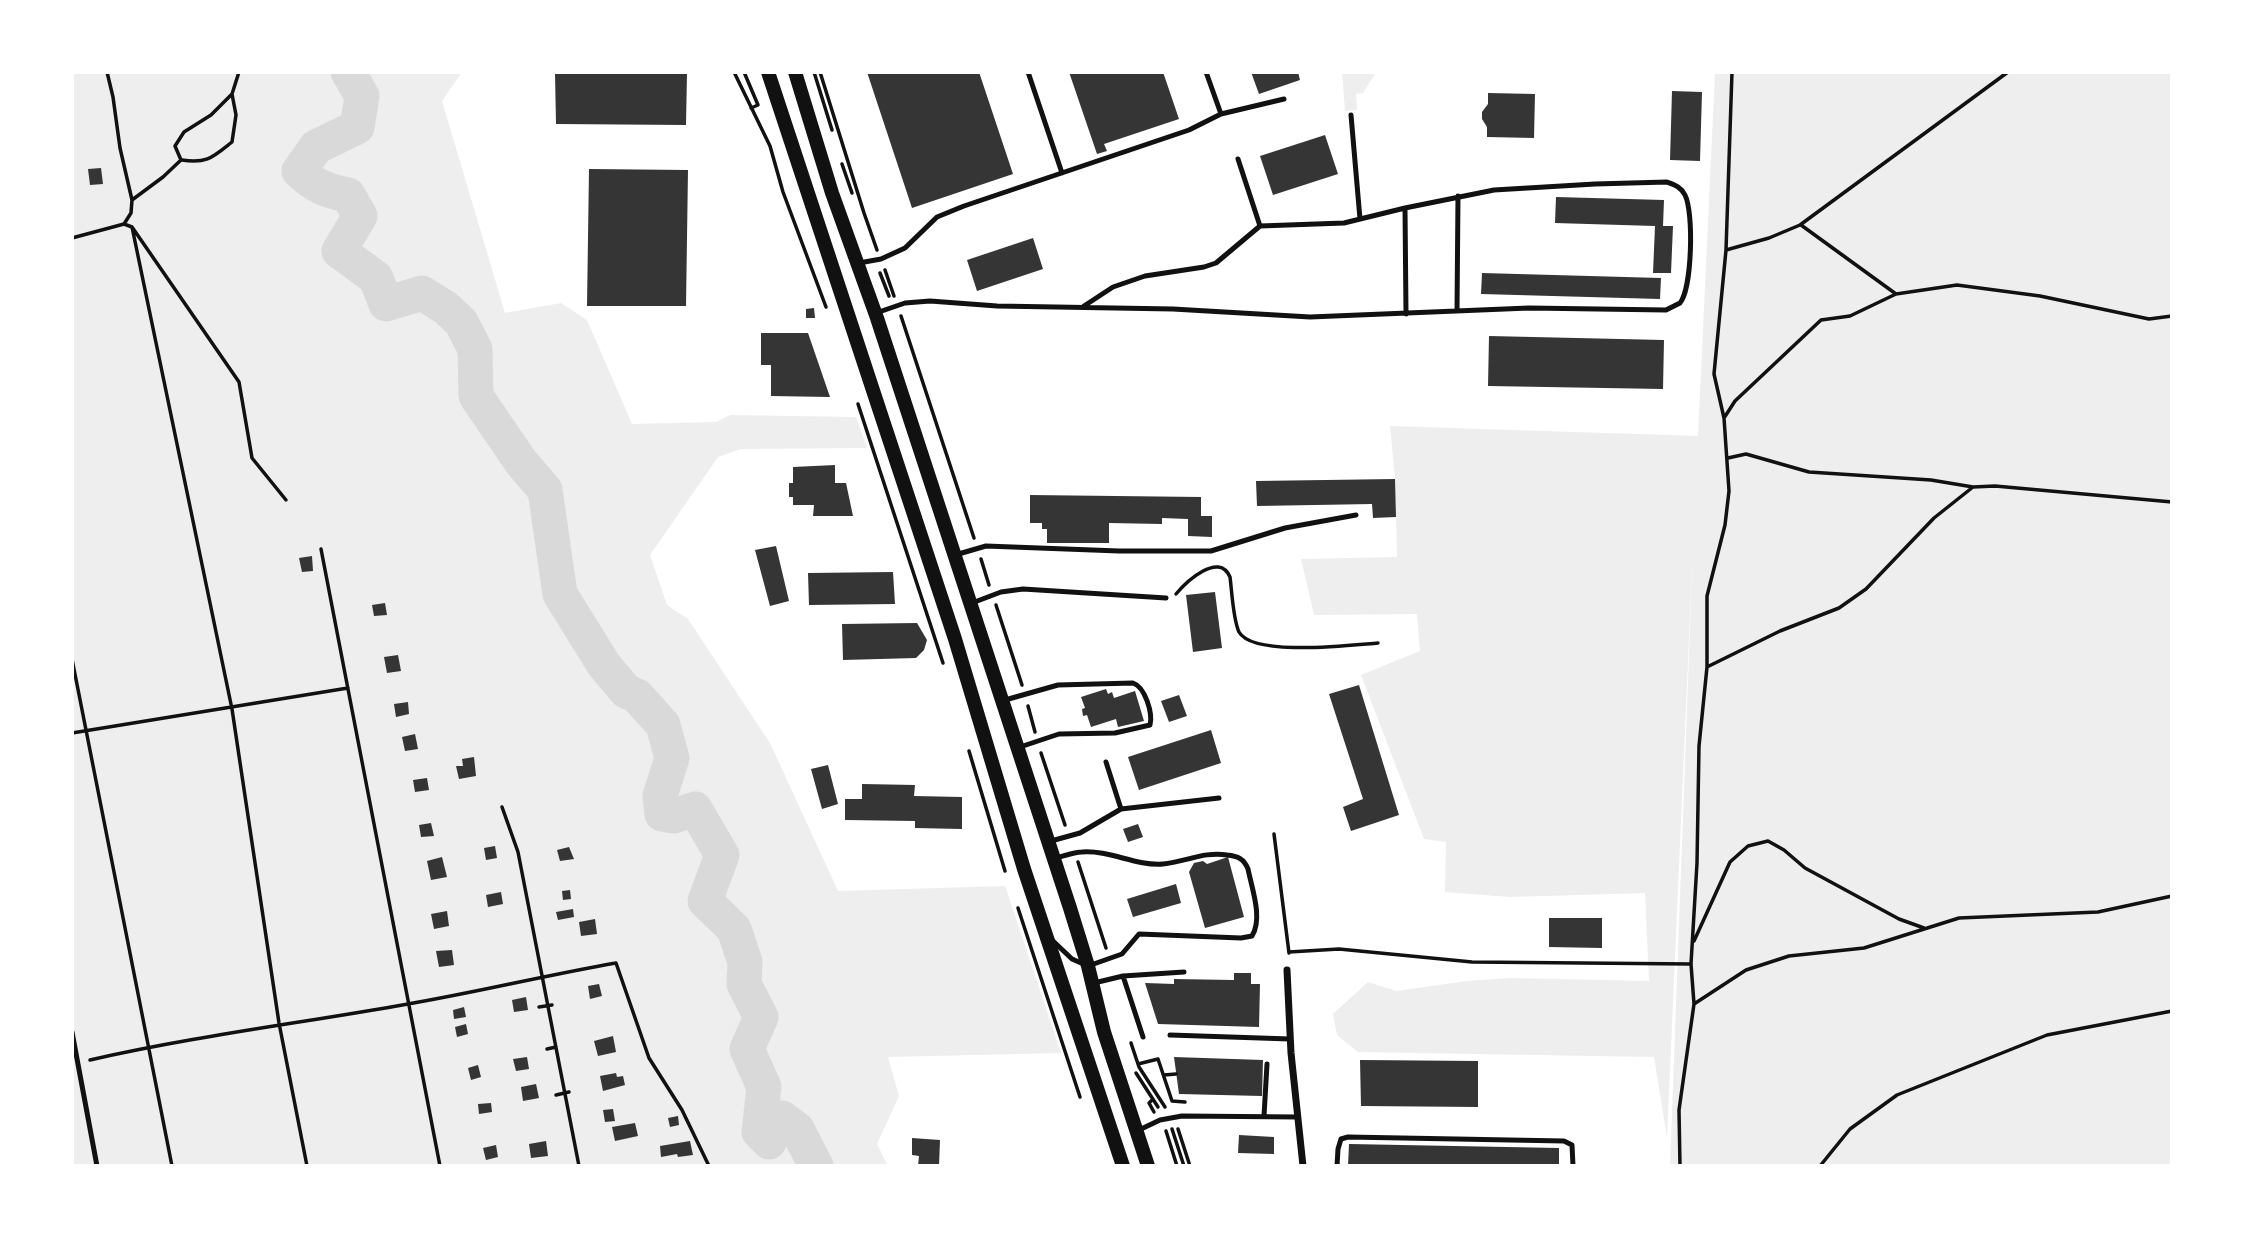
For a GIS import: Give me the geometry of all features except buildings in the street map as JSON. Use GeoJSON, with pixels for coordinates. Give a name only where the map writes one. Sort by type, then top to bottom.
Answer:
{"type":"FeatureCollection","features":[{"type":"Feature","properties":{"kind":"main road"},"geometry":{"type":"LineString","coordinates":[[768,72],[955,639],[1044,930],[1123,1166]]}},
{"type":"Feature","properties":{"kind":"main road"},"geometry":{"type":"LineString","coordinates":[[795,72],[832,193],[876,313],[971,603],[1088,966],[1104,1032],[1148,1166]]}},
{"type":"Feature","properties":{"kind":"street"},"geometry":{"type":"LineString","coordinates":[[1287,970],[1290,1039],[1303,1166]]}},
{"type":"Feature","properties":{"kind":"lane"},"geometry":{"type":"LineString","coordinates":[[1028,72],[1062,173]]}},
{"type":"Feature","properties":{"kind":"lane"},"geometry":{"type":"LineString","coordinates":[[1206,72],[1221,114]]}},
{"type":"Feature","properties":{"kind":"lane"},"geometry":{"type":"LineString","coordinates":[[858,264],[881,259],[905,248],[937,218],[964,206],[1189,130],[1221,114],[1284,99]]}},
{"type":"Feature","properties":{"kind":"lane"},"geometry":{"type":"LineString","coordinates":[[1351,115],[1360,219]]}},
{"type":"Feature","properties":{"kind":"lane"},"geometry":{"type":"LineString","coordinates":[[1238,159],[1259,226]]}},
{"type":"Feature","properties":{"kind":"lane"},"geometry":{"type":"LineString","coordinates":[[876,313],[905,303],[930,301],[997,306],[1173,309],[1310,317],[1529,308],[1666,310],[1673,308],[1684,298],[1687,288],[1690,222],[1688,204],[1684,193],[1667,182],[1519,188],[1458,196],[1322,225],[1259,226],[1216,263],[1205,267],[1145,275],[1113,287],[1084,306]]}},
{"type":"Feature","properties":{"kind":"lane"},"geometry":{"type":"LineString","coordinates":[[1457,312],[1458,196]]}},
{"type":"Feature","properties":{"kind":"lane"},"geometry":{"type":"LineString","coordinates":[[1405,208],[1406,314]]}},
{"type":"Feature","properties":{"kind":"lane"},"geometry":{"type":"LineString","coordinates":[[955,555],[986,546],[1211,551],[1285,528],[1356,515]]}},
{"type":"Feature","properties":{"kind":"lane"},"geometry":{"type":"LineString","coordinates":[[971,603],[992,594],[1023,589],[1166,598]]}},
{"type":"Feature","properties":{"kind":"lane"},"geometry":{"type":"LineString","coordinates":[[1002,701],[1058,685],[1133,683],[1143,690],[1152,719],[1150,725],[1129,730],[1101,734],[1059,734],[1017,748]]}},
{"type":"Feature","properties":{"kind":"lane"},"geometry":{"type":"LineString","coordinates":[[1106,762],[1121,809]]}},
{"type":"Feature","properties":{"kind":"lane"},"geometry":{"type":"LineString","coordinates":[[1048,842],[1080,833],[1121,809],[1219,798]]}},
{"type":"Feature","properties":{"kind":"lane"},"geometry":{"type":"LineString","coordinates":[[1044,930],[1062,951],[1088,966],[1122,954],[1139,934],[1241,938],[1252,936],[1256,930],[1257,918],[1248,869],[1245,862],[1238,857],[1211,854],[1161,864],[1142,863],[1084,851],[1053,859]]}},
{"type":"Feature","properties":{"kind":"lane"},"geometry":{"type":"LineString","coordinates":[[1092,984],[1123,976],[1184,972]]}},
{"type":"Feature","properties":{"kind":"lane"},"geometry":{"type":"LineString","coordinates":[[1123,976],[1143,1037]]}},
{"type":"Feature","properties":{"kind":"lane"},"geometry":{"type":"LineString","coordinates":[[72,1032],[97,1166]]}},
{"type":"Feature","properties":{"kind":"lane"},"geometry":{"type":"LineString","coordinates":[[1170,1035],[1290,1039]]}},
{"type":"Feature","properties":{"kind":"lane"},"geometry":{"type":"LineString","coordinates":[[1264,1116],[1267,1064]]}},
{"type":"Feature","properties":{"kind":"lane"},"geometry":{"type":"LineString","coordinates":[[1136,1131],[1166,1119],[1195,1116],[1298,1117]]}},
{"type":"Feature","properties":{"kind":"lane"},"geometry":{"type":"LineString","coordinates":[[1338,1166],[1339,1144],[1341,1139],[1348,1137],[1564,1141],[1572,1145],[1573,1166]]}},
{"type":"Feature","properties":{"kind":"path"},"geometry":{"type":"LineString","coordinates":[[107,72],[132,200],[131,213],[124,224]]}},
{"type":"Feature","properties":{"kind":"path"},"geometry":{"type":"LineString","coordinates":[[181,160],[175,146],[184,132],[211,115],[232,94],[239,72]]}},
{"type":"Feature","properties":{"kind":"path"},"geometry":{"type":"LineString","coordinates":[[734,72],[769,146],[783,192],[829,314]]}},
{"type":"Feature","properties":{"kind":"path"},"geometry":{"type":"LineString","coordinates":[[744,72],[758,105],[751,108]]}},
{"type":"Feature","properties":{"kind":"path"},"geometry":{"type":"LineString","coordinates":[[1680,1166],[1679,1110],[1694,1004],[1691,964],[1698,863],[1699,746],[1707,667],[1707,596],[1725,525],[1730,491],[1724,418],[1714,374],[1726,250],[1732,72]]}},
{"type":"Feature","properties":{"kind":"path"},"geometry":{"type":"LineString","coordinates":[[1726,250],[1800,225],[2008,72]]}},
{"type":"Feature","properties":{"kind":"path"},"geometry":{"type":"LineString","coordinates":[[181,160],[209,160],[232,142],[236,114],[232,94]]}},
{"type":"Feature","properties":{"kind":"path"},"geometry":{"type":"LineString","coordinates":[[132,200],[181,160]]}},
{"type":"Feature","properties":{"kind":"path"},"geometry":{"type":"LineString","coordinates":[[72,238],[124,224],[132,227],[239,382],[252,458],[286,500]]}},
{"type":"Feature","properties":{"kind":"path"},"geometry":{"type":"LineString","coordinates":[[1800,225],[1896,294]]}},
{"type":"Feature","properties":{"kind":"path"},"geometry":{"type":"LineString","coordinates":[[132,227],[232,709],[279,1023],[307,1166]]}},
{"type":"Feature","properties":{"kind":"path"},"geometry":{"type":"LineString","coordinates":[[1724,418],[1735,401],[1821,320],[1850,316],[1896,294],[1957,285],[2040,296],[2149,319],[2172,316]]}},
{"type":"Feature","properties":{"kind":"path"},"geometry":{"type":"LineString","coordinates":[[856,397],[945,670]]}},
{"type":"Feature","properties":{"kind":"path"},"geometry":{"type":"LineString","coordinates":[[1728,458],[1746,454],[1808,472],[1931,480],[1973,487],[1996,486],[2172,502]]}},
{"type":"Feature","properties":{"kind":"path"},"geometry":{"type":"LineString","coordinates":[[1707,667],[1780,631],[1839,608],[1866,589],[1934,518],[1973,487]]}},
{"type":"Feature","properties":{"kind":"path"},"geometry":{"type":"LineString","coordinates":[[321,549],[440,1166]]}},
{"type":"Feature","properties":{"kind":"path"},"geometry":{"type":"LineString","coordinates":[[1166,598],[1175,594],[1195,575],[1209,569],[1223,568],[1230,577],[1240,632],[1253,643],[1283,648],[1378,643]]}},
{"type":"Feature","properties":{"kind":"path"},"geometry":{"type":"LineString","coordinates":[[72,659],[172,1166]]}},
{"type":"Feature","properties":{"kind":"path"},"geometry":{"type":"LineString","coordinates":[[72,733],[348,688]]}},
{"type":"Feature","properties":{"kind":"path"},"geometry":{"type":"LineString","coordinates":[[966,739],[1008,880]]}},
{"type":"Feature","properties":{"kind":"path"},"geometry":{"type":"LineString","coordinates":[[502,807],[518,852],[567,1092],[579,1166]]}},
{"type":"Feature","properties":{"kind":"path"},"geometry":{"type":"LineString","coordinates":[[1274,834],[1289,952],[1287,970]]}},
{"type":"Feature","properties":{"kind":"path"},"geometry":{"type":"LineString","coordinates":[[1693,943],[1730,862],[1748,846],[1768,841],[1805,868],[1899,919],[1926,928]]}},
{"type":"Feature","properties":{"kind":"path"},"geometry":{"type":"LineString","coordinates":[[1694,1004],[1746,970],[1789,956],[1864,948],[1959,918],[2098,912],[2172,895]]}},
{"type":"Feature","properties":{"kind":"path"},"geometry":{"type":"LineString","coordinates":[[1016,905],[1083,1103]]}},
{"type":"Feature","properties":{"kind":"path"},"geometry":{"type":"LineString","coordinates":[[1289,952],[1339,949],[1472,962],[1691,964]]}},
{"type":"Feature","properties":{"kind":"path"},"geometry":{"type":"LineString","coordinates":[[78,1063],[279,1023],[409,1004],[617,962],[649,1058],[682,1110],[709,1166]]}},
{"type":"Feature","properties":{"kind":"path"},"geometry":{"type":"LineString","coordinates":[[539,1007],[550,1005]]}},
{"type":"Feature","properties":{"kind":"path"},"geometry":{"type":"LineString","coordinates":[[1821,1166],[1850,1129],[1897,1095],[2047,1035],[2172,1011]]}},
{"type":"Feature","properties":{"kind":"path"},"geometry":{"type":"LineString","coordinates":[[547,1049],[557,1046]]}},
{"type":"Feature","properties":{"kind":"path"},"geometry":{"type":"LineString","coordinates":[[1138,1064],[1158,1059],[1172,1101],[1194,1102],[1195,1116]]}},
{"type":"Feature","properties":{"kind":"path"},"geometry":{"type":"LineString","coordinates":[[1164,1075],[1176,1074]]}},
{"type":"Feature","properties":{"kind":"path"},"geometry":{"type":"LineString","coordinates":[[556,1095],[567,1092]]}},
{"type":"Feature","properties":{"kind":"path"},"geometry":{"type":"LineString","coordinates":[[1149,1103],[1158,1096]]}},
{"type":"Feature","properties":{"kind":"shaded area"},"geometry":{"type":"Polygon","coordinates":[[[72,72],[462,72],[442,101],[505,313],[561,303],[587,320],[632,424],[716,422],[730,415],[856,417],[867,448],[741,449],[718,457],[650,555],[667,605],[688,619],[770,743],[838,891],[1005,886],[1061,1053],[888,1057],[899,1096],[877,1144],[888,1166],[72,1166],[72,72]]]}},
{"type":"Feature","properties":{"kind":"shaded area"},"geometry":{"type":"Polygon","coordinates":[[[1342,72],[1409,74],[1375,74],[1363,93],[1356,94],[1357,110],[1345,111],[1342,72]]]}},
{"type":"Feature","properties":{"kind":"shaded area"},"geometry":{"type":"Polygon","coordinates":[[[1715,72],[2172,72],[2172,1166],[1670,1166],[1693,548],[1667,1138],[1654,1057],[1358,1052],[1337,1035],[1333,1014],[1368,982],[1396,991],[1511,978],[1649,981],[1645,893],[1510,897],[1445,892],[1446,842],[1424,839],[1361,675],[1420,651],[1417,614],[1314,615],[1301,559],[1397,557],[1395,479],[1390,426],[1698,436],[1715,72]]]}},
{"type":"Feature","properties":{"kind":"waterway"},"geometry":{"type":"LineString","coordinates":[[348,72],[362,96],[357,127],[316,147],[299,171],[321,187],[348,195],[360,216],[339,251],[376,278],[386,304],[422,293],[446,308],[461,322],[475,349],[476,396],[521,462],[545,490],[560,594],[604,665],[626,691],[637,696],[663,725],[672,758],[660,796],[662,814],[674,816],[695,809],[722,855],[705,901],[734,929],[745,962],[744,984],[761,1017],[747,1049],[764,1087],[759,1132],[769,1142],[782,1118],[797,1129],[816,1166]]}}]}
